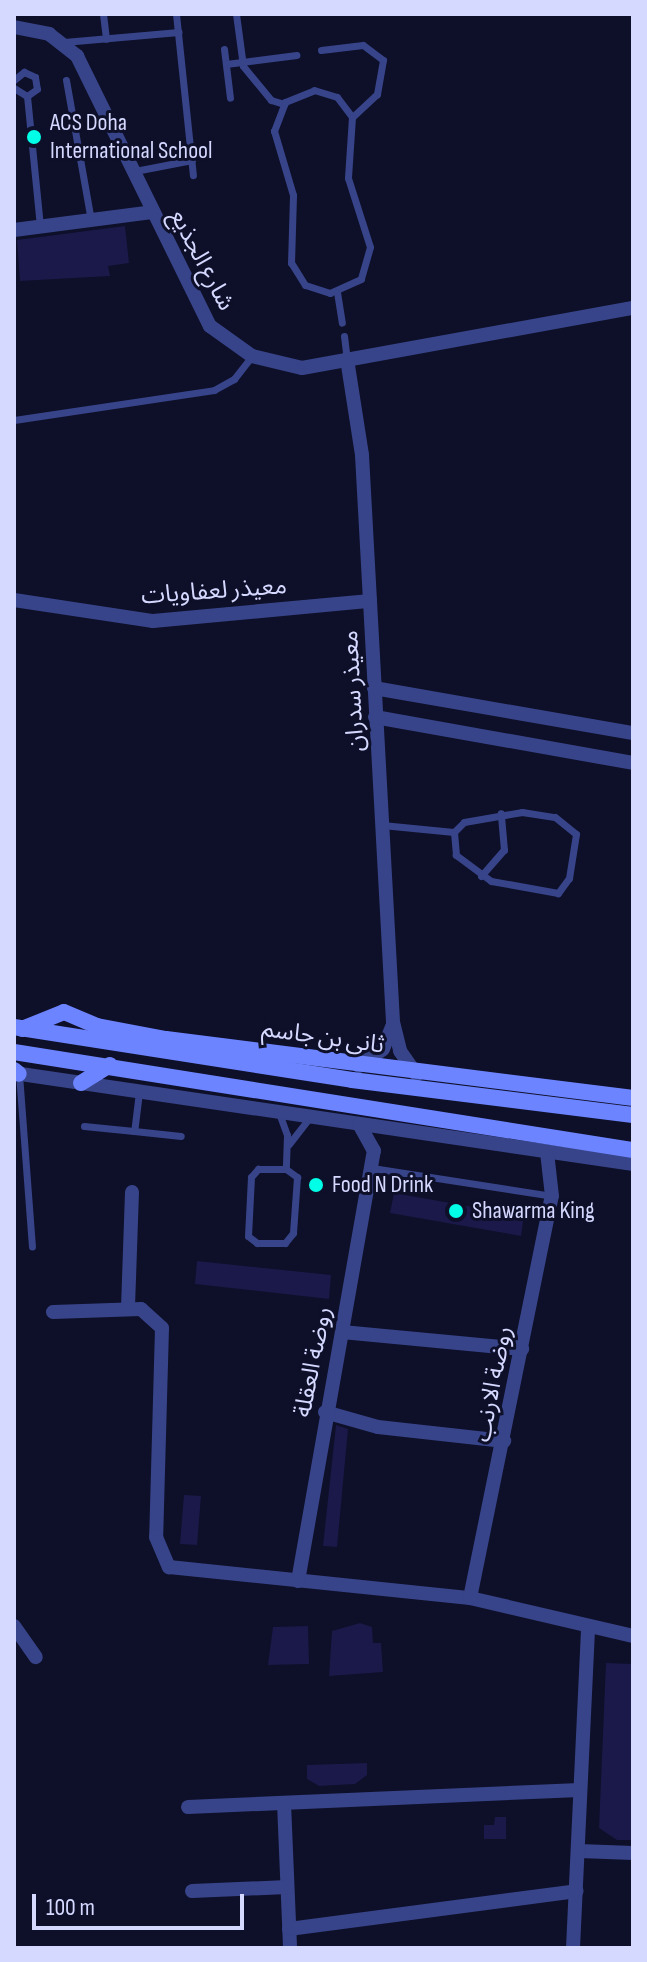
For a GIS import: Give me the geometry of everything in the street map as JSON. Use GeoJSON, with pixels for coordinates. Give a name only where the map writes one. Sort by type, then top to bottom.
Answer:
{"type":"FeatureCollection","features":[{"type":"Feature","properties":{"kind":"main road","name":"ثانى بن جاسم"},"geometry":{"type":"LineString","coordinates":[[18,1028],[64,1012],[107,1029],[417,1075],[633,1098]]}},
{"type":"Feature","properties":{"kind":"main road"},"geometry":{"type":"LineString","coordinates":[[18,1028],[364,1082],[633,1115]]}},
{"type":"Feature","properties":{"kind":"main road"},"geometry":{"type":"LineString","coordinates":[[14,1052],[633,1150]]}},
{"type":"Feature","properties":{"kind":"main road"},"geometry":{"type":"LineString","coordinates":[[81,1083],[110,1065]]}},
{"type":"Feature","properties":{"kind":"street"},"geometry":{"type":"LineString","coordinates":[[14,27],[64,42]]}},
{"type":"Feature","properties":{"kind":"street","name":"شارع الجذيع"},"geometry":{"type":"LineString","coordinates":[[64,42],[87,71],[152,212],[210,326],[252,356],[293,368],[633,308]]}},
{"type":"Feature","properties":{"kind":"street"},"geometry":{"type":"LineString","coordinates":[[14,230],[152,212]]}},
{"type":"Feature","properties":{"kind":"street","name":"معيذر سدران"},"geometry":{"type":"LineString","coordinates":[[347,359],[362,455],[393,1022],[400,1051],[417,1075]]}},
{"type":"Feature","properties":{"kind":"street","name":"معيذر لعفاويات"},"geometry":{"type":"LineString","coordinates":[[14,600],[153,621],[370,601]]}},
{"type":"Feature","properties":{"kind":"street"},"geometry":{"type":"LineString","coordinates":[[374,688],[633,733]]}},
{"type":"Feature","properties":{"kind":"street"},"geometry":{"type":"LineString","coordinates":[[439,728],[445,700]]}},
{"type":"Feature","properties":{"kind":"street"},"geometry":{"type":"LineString","coordinates":[[529,744],[534,716]]}},
{"type":"Feature","properties":{"kind":"street"},"geometry":{"type":"LineString","coordinates":[[375,717],[633,763]]}},
{"type":"Feature","properties":{"kind":"street"},"geometry":{"type":"LineString","coordinates":[[359,1066],[383,1049],[393,1022]]}},
{"type":"Feature","properties":{"kind":"street"},"geometry":{"type":"LineString","coordinates":[[16,1073],[633,1164]]}},
{"type":"Feature","properties":{"kind":"street"},"geometry":{"type":"LineString","coordinates":[[359,1124],[374,1151],[403,1130]]}},
{"type":"Feature","properties":{"kind":"street","name":"روضة العقلة"},"geometry":{"type":"LineString","coordinates":[[298,1581],[325,1412],[374,1151]]}},
{"type":"Feature","properties":{"kind":"street","name":"روضة الارنب"},"geometry":{"type":"LineString","coordinates":[[470,1598],[552,1196],[553,1178],[547,1152]]}},
{"type":"Feature","properties":{"kind":"street"},"geometry":{"type":"LineString","coordinates":[[553,1178],[570,1156]]}},
{"type":"Feature","properties":{"kind":"street"},"geometry":{"type":"LineString","coordinates":[[128,1307],[132,1192]]}},
{"type":"Feature","properties":{"kind":"street"},"geometry":{"type":"LineString","coordinates":[[53,1312],[128,1307],[153,1315],[165,1340],[156,1537],[162,1560],[178,1571],[470,1598],[588,1629],[633,1636]]}},
{"type":"Feature","properties":{"kind":"street"},"geometry":{"type":"LineString","coordinates":[[342,1332],[522,1349]]}},
{"type":"Feature","properties":{"kind":"street"},"geometry":{"type":"LineString","coordinates":[[325,1412],[378,1427],[504,1441]]}},
{"type":"Feature","properties":{"kind":"street"},"geometry":{"type":"LineString","coordinates":[[14,1626],[36,1657]]}},
{"type":"Feature","properties":{"kind":"street"},"geometry":{"type":"LineString","coordinates":[[573,1948],[588,1629]]}},
{"type":"Feature","properties":{"kind":"street"},"geometry":{"type":"LineString","coordinates":[[188,1807],[580,1790]]}},
{"type":"Feature","properties":{"kind":"street"},"geometry":{"type":"LineString","coordinates":[[284,1803],[290,1948]]}},
{"type":"Feature","properties":{"kind":"street"},"geometry":{"type":"LineString","coordinates":[[579,1851],[633,1853]]}},
{"type":"Feature","properties":{"kind":"street"},"geometry":{"type":"LineString","coordinates":[[192,1891],[287,1887]]}},
{"type":"Feature","properties":{"kind":"street"},"geometry":{"type":"LineString","coordinates":[[289,1929],[576,1891]]}},
{"type":"Feature","properties":{"kind":"lane"},"geometry":{"type":"LineString","coordinates":[[103,14],[106,39]]}},
{"type":"Feature","properties":{"kind":"lane"},"geometry":{"type":"LineString","coordinates":[[176,14],[193,175]]}},
{"type":"Feature","properties":{"kind":"lane"},"geometry":{"type":"LineString","coordinates":[[236,14],[242,62],[266,95],[284,104]]}},
{"type":"Feature","properties":{"kind":"lane"},"geometry":{"type":"LineString","coordinates":[[64,42],[179,32]]}},
{"type":"Feature","properties":{"kind":"lane"},"geometry":{"type":"LineString","coordinates":[[321,50],[363,45],[383,60],[377,94],[352,117]]}},
{"type":"Feature","properties":{"kind":"lane"},"geometry":{"type":"LineString","coordinates":[[224,49],[230,98]]}},
{"type":"Feature","properties":{"kind":"lane"},"geometry":{"type":"LineString","coordinates":[[226,64],[296,55]]}},
{"type":"Feature","properties":{"kind":"lane"},"geometry":{"type":"LineString","coordinates":[[15,77],[35,77],[37,89],[27,96]]}},
{"type":"Feature","properties":{"kind":"lane"},"geometry":{"type":"LineString","coordinates":[[66,80],[91,220]]}},
{"type":"Feature","properties":{"kind":"lane"},"geometry":{"type":"LineString","coordinates":[[14,88],[27,96]]}},
{"type":"Feature","properties":{"kind":"lane"},"geometry":{"type":"LineString","coordinates":[[322,91],[337,97],[352,117],[348,178],[371,255],[361,279],[337,292],[305,285],[291,263],[293,195],[274,131],[284,104],[299,93],[322,91]]}},
{"type":"Feature","properties":{"kind":"lane"},"geometry":{"type":"LineString","coordinates":[[27,96],[40,226]]}},
{"type":"Feature","properties":{"kind":"lane"},"geometry":{"type":"LineString","coordinates":[[133,172],[192,160]]}},
{"type":"Feature","properties":{"kind":"lane"},"geometry":{"type":"LineString","coordinates":[[337,292],[342,323]]}},
{"type":"Feature","properties":{"kind":"lane"},"geometry":{"type":"LineString","coordinates":[[344,336],[347,359]]}},
{"type":"Feature","properties":{"kind":"lane"},"geometry":{"type":"LineString","coordinates":[[14,420],[214,390],[234,379],[252,356]]}},
{"type":"Feature","properties":{"kind":"lane"},"geometry":{"type":"LineString","coordinates":[[382,825],[454,832],[472,818],[501,813],[555,817],[571,826],[577,843],[569,878],[558,893],[547,895],[480,877],[456,855],[454,832]]}},
{"type":"Feature","properties":{"kind":"lane"},"geometry":{"type":"LineString","coordinates":[[480,877],[504,850],[501,813]]}},
{"type":"Feature","properties":{"kind":"lane"},"geometry":{"type":"LineString","coordinates":[[16,1073],[32,1247]]}},
{"type":"Feature","properties":{"kind":"lane"},"geometry":{"type":"LineString","coordinates":[[134,1131],[140,1089]]}},
{"type":"Feature","properties":{"kind":"lane"},"geometry":{"type":"LineString","coordinates":[[278,1112],[288,1146],[286,1169],[298,1183],[293,1233],[285,1243],[257,1243],[248,1236],[251,1177],[258,1169],[286,1169]]}},
{"type":"Feature","properties":{"kind":"lane"},"geometry":{"type":"LineString","coordinates":[[288,1146],[310,1117]]}},
{"type":"Feature","properties":{"kind":"lane"},"geometry":{"type":"LineString","coordinates":[[84,1126],[181,1136]]}},
{"type":"Feature","properties":{"kind":"lane"},"geometry":{"type":"LineString","coordinates":[[371,1168],[552,1196]]}},
{"type":"Feature","properties":{"kind":"building"},"geometry":{"type":"Polygon","coordinates":[[[125,226],[129,263],[108,266],[110,276],[20,281],[17,240],[125,226]]]}},
{"type":"Feature","properties":{"kind":"building"},"geometry":{"type":"Polygon","coordinates":[[[394,1193],[524,1216],[521,1236],[390,1213],[394,1193]]]}},
{"type":"Feature","properties":{"kind":"building"},"geometry":{"type":"Polygon","coordinates":[[[197,1261],[331,1275],[329,1299],[195,1284],[197,1261]]]}},
{"type":"Feature","properties":{"kind":"building"},"geometry":{"type":"Polygon","coordinates":[[[336,1425],[348,1429],[337,1547],[323,1546],[336,1425]]]}},
{"type":"Feature","properties":{"kind":"building"},"geometry":{"type":"Polygon","coordinates":[[[184,1495],[201,1496],[197,1545],[180,1544],[184,1495]]]}},
{"type":"Feature","properties":{"kind":"building"},"geometry":{"type":"Polygon","coordinates":[[[360,1623],[372,1627],[373,1643],[381,1643],[383,1672],[329,1676],[332,1631],[360,1623]]]}},
{"type":"Feature","properties":{"kind":"building"},"geometry":{"type":"Polygon","coordinates":[[[308,1626],[309,1664],[268,1665],[273,1627],[308,1626]]]}},
{"type":"Feature","properties":{"kind":"building"},"geometry":{"type":"Polygon","coordinates":[[[606,1663],[633,1664],[633,1840],[617,1840],[599,1828],[606,1663]]]}},
{"type":"Feature","properties":{"kind":"building"},"geometry":{"type":"Polygon","coordinates":[[[367,1763],[367,1775],[355,1784],[319,1786],[307,1779],[307,1765],[367,1763]]]}},
{"type":"Feature","properties":{"kind":"building"},"geometry":{"type":"Polygon","coordinates":[[[495,1817],[506,1817],[506,1839],[484,1839],[484,1825],[494,1825],[495,1817]]]}},
{"type":"Feature","properties":{"kind":"place","name":"ACS Doha International School"},"geometry":{"type":"Point","coordinates":[34,137]}},
{"type":"Feature","properties":{"kind":"place","name":"Food N Drink"},"geometry":{"type":"Point","coordinates":[316,1185]}},
{"type":"Feature","properties":{"kind":"place","name":"Shawarma King"},"geometry":{"type":"Point","coordinates":[456,1211]}}]}
